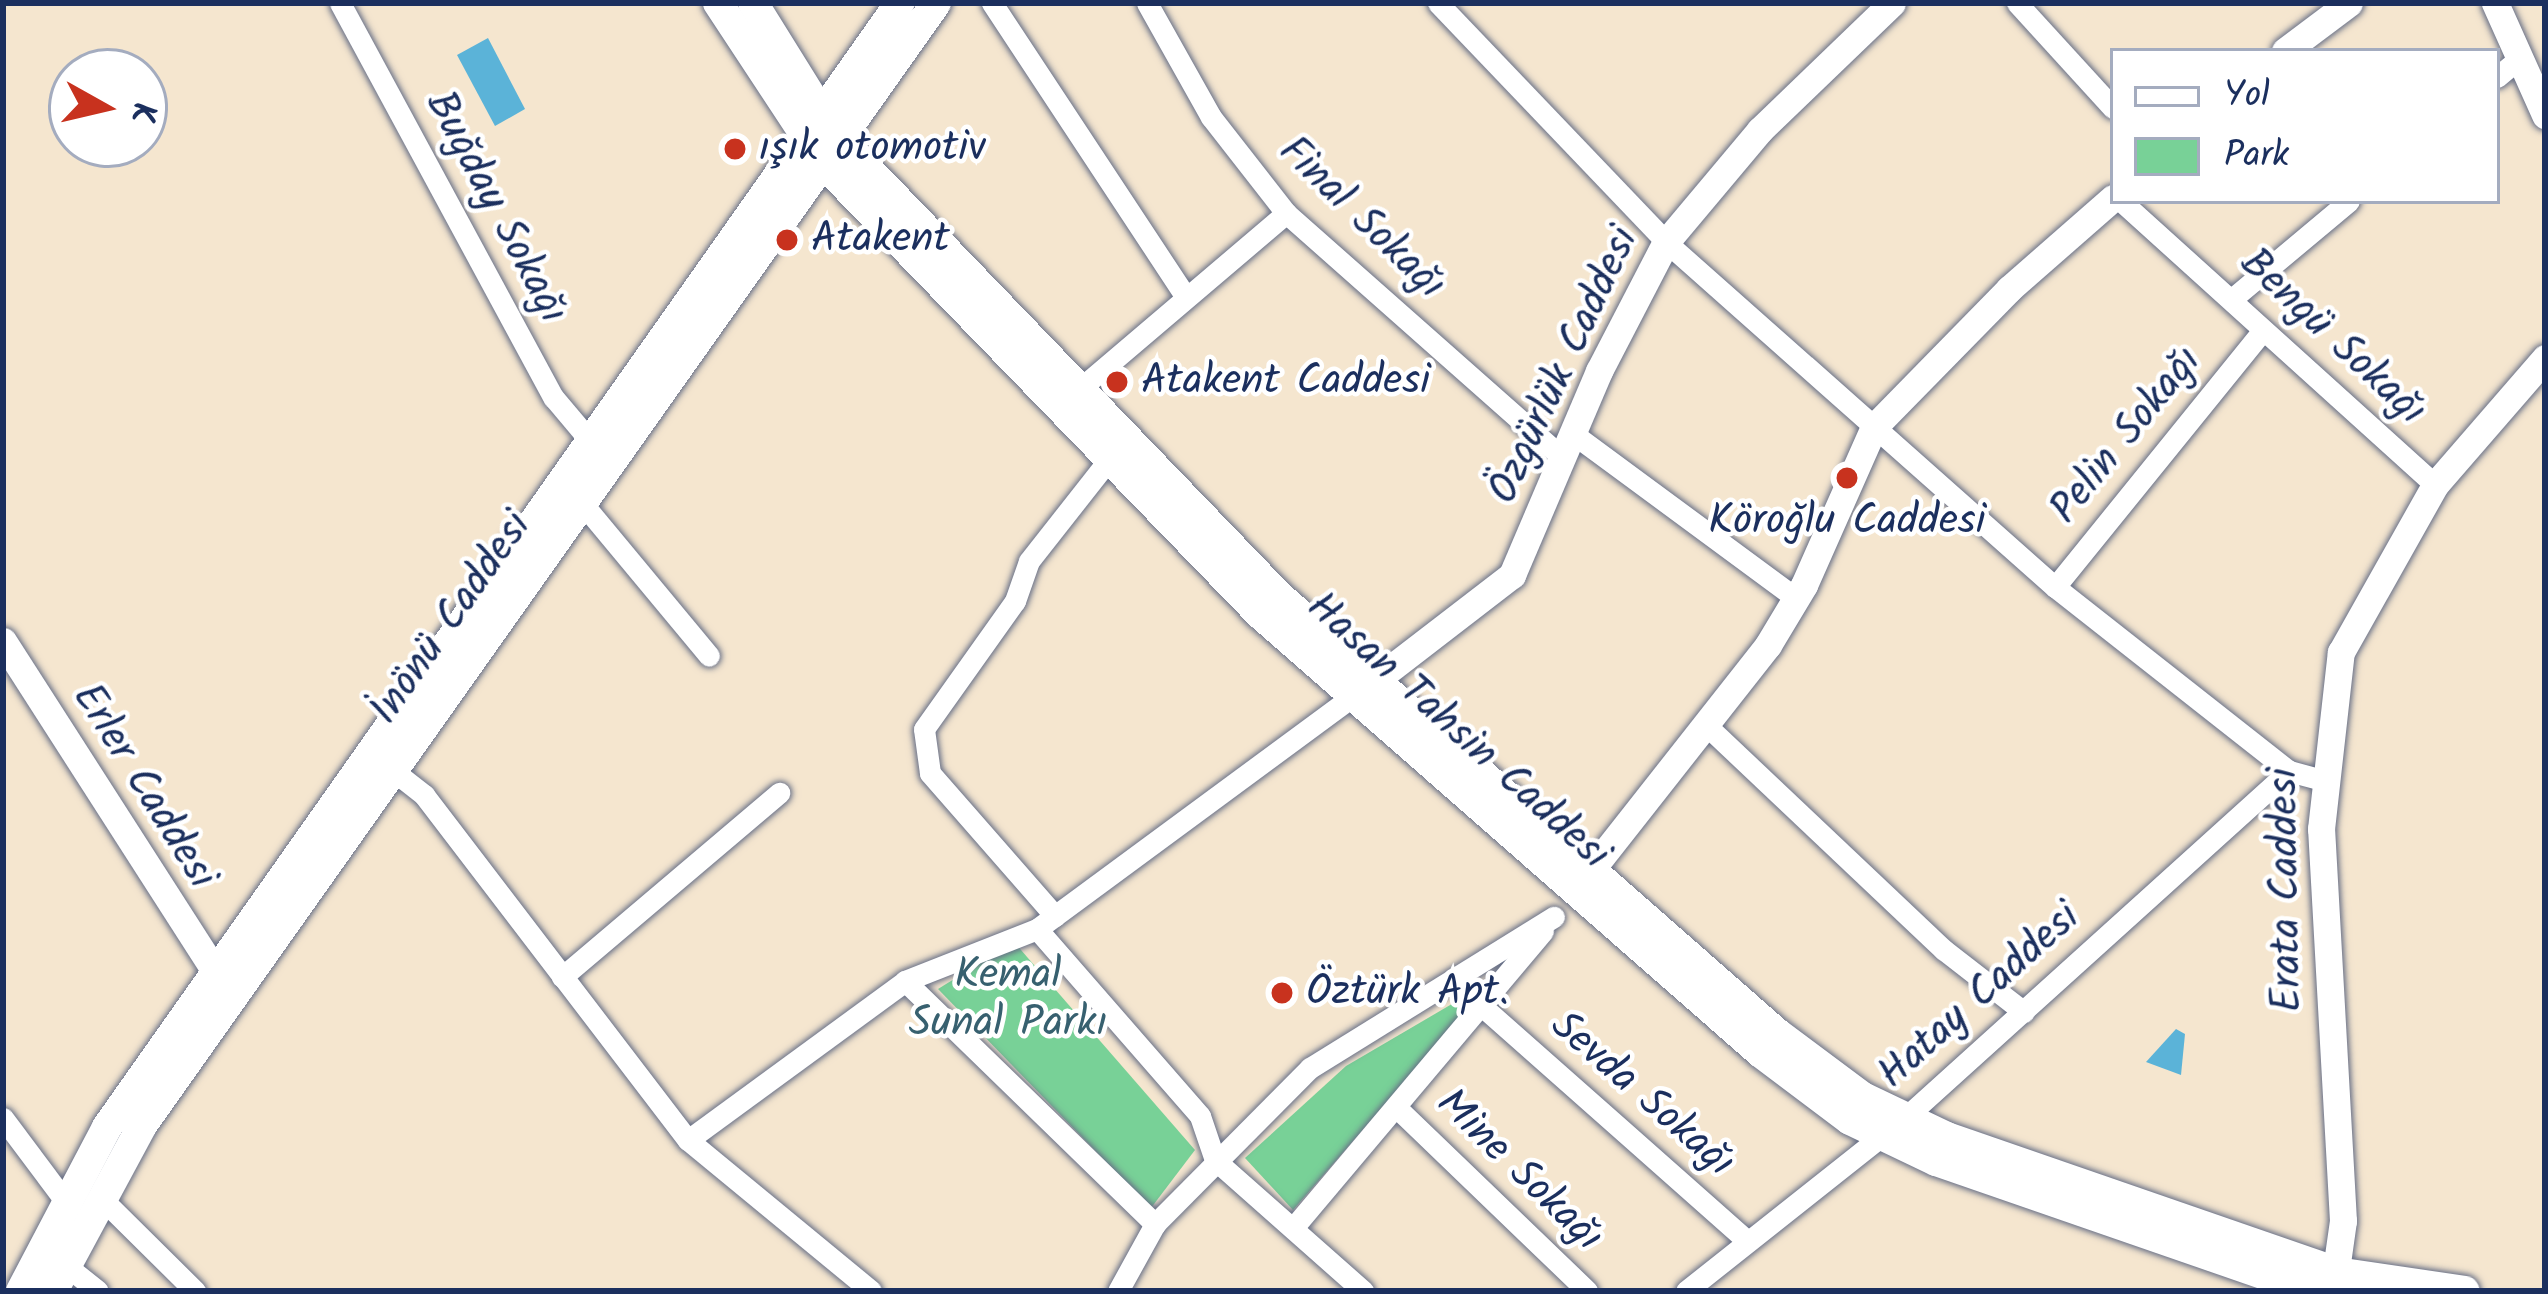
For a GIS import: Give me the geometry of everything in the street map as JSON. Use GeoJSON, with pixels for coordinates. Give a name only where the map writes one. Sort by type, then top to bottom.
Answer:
{"type":"FeatureCollection","features":[{"type":"Feature","properties":{"kind":"main road","name":"Hasan Tahsin Caddesi"},"geometry":{"type":"LineString","coordinates":[[718,3],[823,139],[1110,458],[1582,882],[1761,1053],[1850,1120],[1895,1125],[2327,1284],[2465,1291]]}},
{"type":"Feature","properties":{"kind":"main road","name":"Hasan Tahsin Caddesi"},"geometry":{"type":"LineString","coordinates":[[753,3],[823,139],[1083,386],[1364,690]]}},
{"type":"Feature","properties":{"kind":"main road","name":"İnönü Caddesi"},"geometry":{"type":"LineString","coordinates":[[384,764],[583,504],[823,139],[900,3]]}},
{"type":"Feature","properties":{"kind":"main road","name":"İnönü Caddesi"},"geometry":{"type":"LineString","coordinates":[[823,139],[935,3]]}},
{"type":"Feature","properties":{"kind":"main road"},"geometry":{"type":"LineString","coordinates":[[20,1291],[107,1127],[228,982],[384,764],[591,442],[823,139]]}},
{"type":"Feature","properties":{"kind":"main road"},"geometry":{"type":"LineString","coordinates":[[59,1278],[100,1197],[228,982]]}},
{"type":"Feature","properties":{"kind":"street","name":"Buğday Sokağı"},"geometry":{"type":"LineString","coordinates":[[340,3],[554,398],[591,442]]}},
{"type":"Feature","properties":{"kind":"street"},"geometry":{"type":"LineString","coordinates":[[992,3],[1186,297]]}},
{"type":"Feature","properties":{"kind":"street","name":"Final Sokağı"},"geometry":{"type":"LineString","coordinates":[[1147,3],[1211,117],[1286,213],[1566,445],[1796,598]]}},
{"type":"Feature","properties":{"kind":"street"},"geometry":{"type":"LineString","coordinates":[[1438,3],[1666,242],[2055,586],[2289,771],[2323,780]]}},
{"type":"Feature","properties":{"kind":"street","name":"Özgürlük Caddesi"},"geometry":{"type":"LineString","coordinates":[[1364,690],[1512,575],[1566,445],[1666,242],[1760,130],[1892,3]]}},
{"type":"Feature","properties":{"kind":"street"},"geometry":{"type":"LineString","coordinates":[[2017,3],[2110,104]]}},
{"type":"Feature","properties":{"kind":"street"},"geometry":{"type":"LineString","coordinates":[[2289,48],[2349,3]]}},
{"type":"Feature","properties":{"kind":"street"},"geometry":{"type":"LineString","coordinates":[[2494,3],[2545,115]]}},
{"type":"Feature","properties":{"kind":"street"},"geometry":{"type":"LineString","coordinates":[[2500,74],[2519,58]]}},
{"type":"Feature","properties":{"kind":"street"},"geometry":{"type":"LineString","coordinates":[[1293,1228],[1484,1009],[1705,724],[1796,598],[1874,427],[2110,200]]}},
{"type":"Feature","properties":{"kind":"street","name":"Bengü Sokağı"},"geometry":{"type":"LineString","coordinates":[[2124,204],[2233,298],[2260,334],[2435,485]]}},
{"type":"Feature","properties":{"kind":"street"},"geometry":{"type":"LineString","coordinates":[[2233,298],[2345,204]]}},
{"type":"Feature","properties":{"kind":"street"},"geometry":{"type":"LineString","coordinates":[[1083,386],[1286,213]]}},
{"type":"Feature","properties":{"kind":"street","name":"Pelin Sokağı"},"geometry":{"type":"LineString","coordinates":[[2055,586],[2260,334]]}},
{"type":"Feature","properties":{"kind":"street","name":"Erata Caddesi"},"geometry":{"type":"LineString","coordinates":[[2327,1284],[2343,1221],[2323,780],[2341,652],[2435,485],[2545,358]]}},
{"type":"Feature","properties":{"kind":"street"},"geometry":{"type":"LineString","coordinates":[[1110,458],[1029,561],[1015,601],[925,729],[930,772],[1200,1116],[1215,1160],[1363,1291]]}},
{"type":"Feature","properties":{"kind":"street"},"geometry":{"type":"LineString","coordinates":[[583,504],[709,656]]}},
{"type":"Feature","properties":{"kind":"street","name":"Erler Caddesi"},"geometry":{"type":"LineString","coordinates":[[3,641],[228,982]]}},
{"type":"Feature","properties":{"kind":"street"},"geometry":{"type":"LineString","coordinates":[[688,1140],[904,982],[1046,922],[1364,690]]}},
{"type":"Feature","properties":{"kind":"street"},"geometry":{"type":"LineString","coordinates":[[1705,724],[1944,950],[2024,1012]]}},
{"type":"Feature","properties":{"kind":"street"},"geometry":{"type":"LineString","coordinates":[[384,764],[424,795],[688,1140],[871,1291]]}},
{"type":"Feature","properties":{"kind":"street","name":"Hatay Caddesi"},"geometry":{"type":"LineString","coordinates":[[1686,1291],[1895,1125],[2289,771]]}},
{"type":"Feature","properties":{"kind":"street"},"geometry":{"type":"LineString","coordinates":[[562,977],[779,793]]}},
{"type":"Feature","properties":{"kind":"street"},"geometry":{"type":"LineString","coordinates":[[1118,1291],[1155,1224],[1310,1068],[1553,917]]}},
{"type":"Feature","properties":{"kind":"street"},"geometry":{"type":"LineString","coordinates":[[904,982],[1155,1224]]}},
{"type":"Feature","properties":{"kind":"street","name":"Sevda Sokağı"},"geometry":{"type":"LineString","coordinates":[[1484,1009],[1748,1240]]}},
{"type":"Feature","properties":{"kind":"street","name":"Mine Sokağı"},"geometry":{"type":"LineString","coordinates":[[1397,1108],[1587,1291]]}},
{"type":"Feature","properties":{"kind":"street"},"geometry":{"type":"LineString","coordinates":[[3,1118],[65,1201]]}},
{"type":"Feature","properties":{"kind":"street"},"geometry":{"type":"LineString","coordinates":[[100,1197],[195,1291]]}},
{"type":"Feature","properties":{"kind":"street"},"geometry":{"type":"LineString","coordinates":[[59,1278],[98,1291]]}},
{"type":"Feature","properties":{"kind":"green space","name":"Kemal Sunal Parkı"},"geometry":{"type":"Polygon","coordinates":[[[1014,942],[1195,1150],[1151,1208],[938,989],[1014,942]]]}},
{"type":"Feature","properties":{"kind":"green space"},"geometry":{"type":"Polygon","coordinates":[[[1457,1001],[1467,1010],[1293,1210],[1245,1158],[1346,1066],[1457,1001]]]}},
{"type":"Feature","properties":{"kind":"water"},"geometry":{"type":"Polygon","coordinates":[[[488,38],[525,109],[495,126],[457,55],[488,38]]]}},
{"type":"Feature","properties":{"kind":"water"},"geometry":{"type":"Polygon","coordinates":[[[2176,1029],[2185,1034],[2181,1075],[2146,1062],[2176,1029]]]}},
{"type":"Feature","properties":{"kind":"place","name":"ışık otomotiv"},"geometry":{"type":"Point","coordinates":[735,149]}},
{"type":"Feature","properties":{"kind":"place","name":"Atakent"},"geometry":{"type":"Point","coordinates":[787,240]}},
{"type":"Feature","properties":{"kind":"place","name":"Atakent Caddesi"},"geometry":{"type":"Point","coordinates":[1117,382]}},
{"type":"Feature","properties":{"kind":"place","name":"Köroğlu Caddesi"},"geometry":{"type":"Point","coordinates":[1847,478]}},
{"type":"Feature","properties":{"kind":"place","name":"Öztürk Apt."},"geometry":{"type":"Point","coordinates":[1282,993]}}]}
